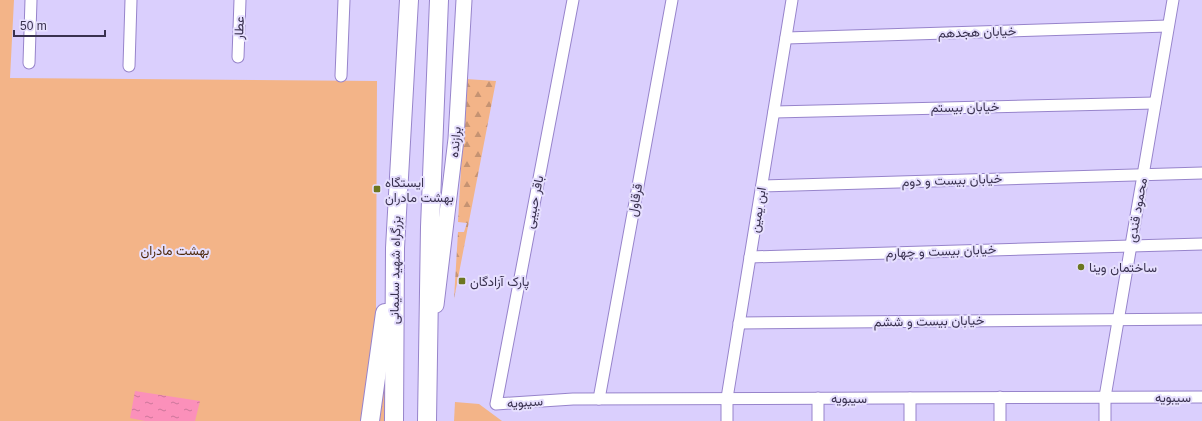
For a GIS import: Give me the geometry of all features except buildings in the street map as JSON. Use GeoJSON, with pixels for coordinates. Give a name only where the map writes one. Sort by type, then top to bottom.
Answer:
{"type":"FeatureCollection","features":[{"type":"Feature","properties":{"kind":"highway","name":"بزرگراه شهید سلیمانی"},"geometry":{"type":"LineString","coordinates":[[394,421],[395,248],[409,0]]}},
{"type":"Feature","properties":{"kind":"highway"},"geometry":{"type":"LineString","coordinates":[[427,421],[430,227],[439,0]]}},
{"type":"Feature","properties":{"kind":"highway"},"geometry":{"type":"LineString","coordinates":[[370,421],[395,248]]}},
{"type":"Feature","properties":{"kind":"main road","name":"برازنده"},"geometry":{"type":"LineString","coordinates":[[427,379],[456,139],[464,0]]}},
{"type":"Feature","properties":{"kind":"street"},"geometry":{"type":"LineString","coordinates":[[29,63],[31,0]]}},
{"type":"Feature","properties":{"kind":"street"},"geometry":{"type":"LineString","coordinates":[[129,66],[131,0]]}},
{"type":"Feature","properties":{"kind":"street","name":"عطار"},"geometry":{"type":"LineString","coordinates":[[238,57],[240,0]]}},
{"type":"Feature","properties":{"kind":"street"},"geometry":{"type":"LineString","coordinates":[[341,76],[344,0]]}},
{"type":"Feature","properties":{"kind":"street","name":"باقر حبیبی"},"geometry":{"type":"LineString","coordinates":[[496,404],[573,0]]}},
{"type":"Feature","properties":{"kind":"street","name":"قرقاول"},"geometry":{"type":"LineString","coordinates":[[598,399],[672,0]]}},
{"type":"Feature","properties":{"kind":"street","name":"ابن یمین"},"geometry":{"type":"LineString","coordinates":[[727,421],[727,398],[792,0]]}},
{"type":"Feature","properties":{"kind":"street","name":"محمود قندی"},"geometry":{"type":"LineString","coordinates":[[1105,421],[1105,397],[1173,0]]}},
{"type":"Feature","properties":{"kind":"street","name":"خیابان هجدهم"},"geometry":{"type":"LineString","coordinates":[[786,38],[1168,26]]}},
{"type":"Feature","properties":{"kind":"street","name":"خیابان بیستم"},"geometry":{"type":"LineString","coordinates":[[774,112],[1155,103]]}},
{"type":"Feature","properties":{"kind":"street","name":"خیابان بیست و دوم"},"geometry":{"type":"LineString","coordinates":[[762,186],[1202,173]]}},
{"type":"Feature","properties":{"kind":"street","name":"خیابان بیست و چهارم"},"geometry":{"type":"LineString","coordinates":[[750,257],[1202,244]]}},
{"type":"Feature","properties":{"kind":"street","name":"خیابان بیست و ششم"},"geometry":{"type":"LineString","coordinates":[[740,323],[1202,319]]}},
{"type":"Feature","properties":{"kind":"street"},"geometry":{"type":"LineString","coordinates":[[1000,397],[1000,421]]}},
{"type":"Feature","properties":{"kind":"street","name":"سیبویه"},"geometry":{"type":"LineString","coordinates":[[496,404],[573,399],[1202,397]]}},
{"type":"Feature","properties":{"kind":"street"},"geometry":{"type":"LineString","coordinates":[[818,398],[818,421]]}},
{"type":"Feature","properties":{"kind":"street"},"geometry":{"type":"LineString","coordinates":[[910,398],[910,421]]}},
{"type":"Feature","properties":{"kind":"green space","name":"بهشت مادران"},"geometry":{"type":"Polygon","coordinates":[[[0,0],[14,0],[10,78],[377,81],[376,309],[366,421],[0,421],[0,0]]]}},
{"type":"Feature","properties":{"kind":"green space"},"geometry":{"type":"Polygon","coordinates":[[[466,79],[496,81],[454,299],[458,232],[464,232],[467,223],[458,222],[466,79]]]}},
{"type":"Feature","properties":{"kind":"green space"},"geometry":{"type":"Polygon","coordinates":[[[387,313],[387,421],[376,421],[387,313]]]}},
{"type":"Feature","properties":{"kind":"green space"},"geometry":{"type":"Polygon","coordinates":[[[455,402],[479,404],[502,421],[454,421],[455,402]]]}},
{"type":"Feature","properties":{"kind":"water"},"geometry":{"type":"Polygon","coordinates":[[[135,391],[200,401],[195,421],[145,421],[130,418],[135,391]]]}},
{"type":"Feature","properties":{"kind":"place","name":"ایستگاه بهشت مادران"},"geometry":{"type":"Point","coordinates":[377,189]}},
{"type":"Feature","properties":{"kind":"place","name":"ساختمان وینا"},"geometry":{"type":"Point","coordinates":[1081,267]}},
{"type":"Feature","properties":{"kind":"place","name":"پارک آزادگان"},"geometry":{"type":"Point","coordinates":[462,281]}}]}
